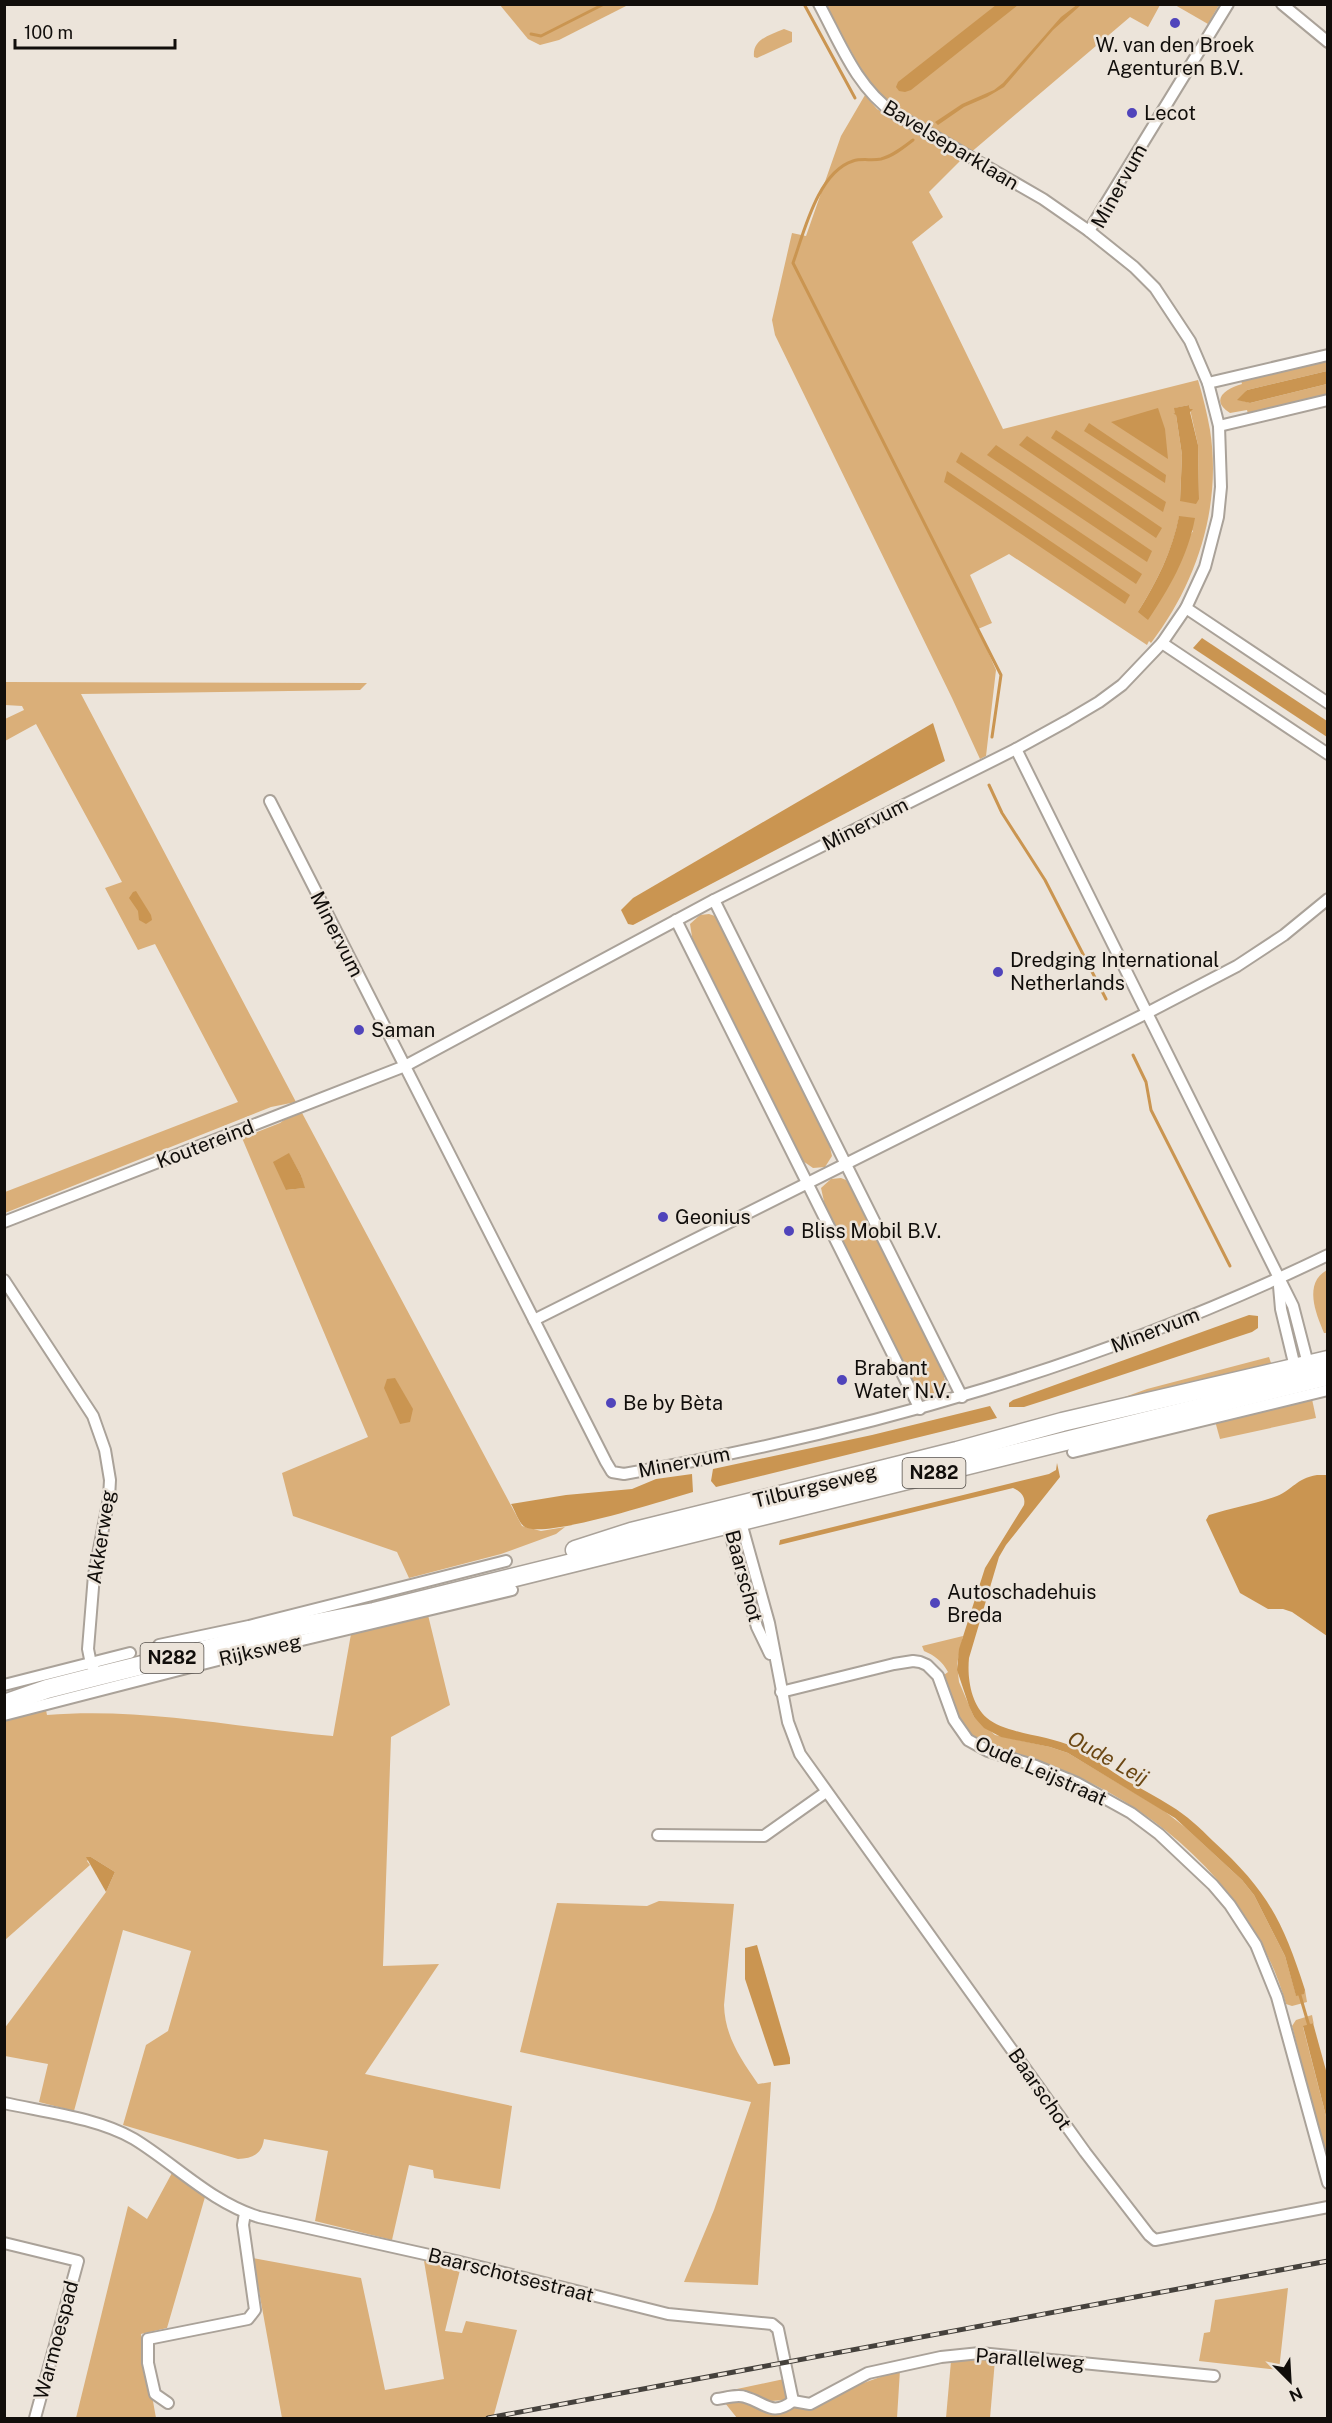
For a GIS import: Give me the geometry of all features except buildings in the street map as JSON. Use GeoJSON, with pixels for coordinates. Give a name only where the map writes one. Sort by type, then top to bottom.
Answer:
{"type":"FeatureCollection","features":[{"type":"Feature","properties":{"kind":"main road","name":"Tilburgseweg"},"geometry":{"type":"LineString","coordinates":[[513,1574],[1303,1371],[1328,1360]]}},
{"type":"Feature","properties":{"kind":"main road","name":"Tilburgseweg"},"geometry":{"type":"LineString","coordinates":[[1303,1371],[1328,1376]]}},
{"type":"Feature","properties":{"kind":"main road","name":"Rijksweg"},"geometry":{"type":"LineString","coordinates":[[4,1704],[95,1670],[294,1621],[375,1613],[513,1574]]}},
{"type":"Feature","properties":{"kind":"main road","name":"Rijksweg"},"geometry":{"type":"LineString","coordinates":[[4,1694],[47,1689]]}},
{"type":"Feature","properties":{"kind":"street","name":"Bavelseparklaan"},"geometry":{"type":"LineString","coordinates":[[819,4],[860,78],[877,101],[1043,199],[1089,231]]}},
{"type":"Feature","properties":{"kind":"street","name":"Minervum"},"geometry":{"type":"LineString","coordinates":[[405,1066],[714,900],[1016,749],[1099,702],[1130,678],[1162,643],[1186,608],[1204,567],[1218,517],[1221,461],[1219,426],[1208,383],[1190,341],[1155,288],[1134,267],[1089,231],[1228,4]]}},
{"type":"Feature","properties":{"kind":"street"},"geometry":{"type":"LineString","coordinates":[[1282,4],[1328,42]]}},
{"type":"Feature","properties":{"kind":"street"},"geometry":{"type":"LineString","coordinates":[[1208,383],[1328,355]]}},
{"type":"Feature","properties":{"kind":"street"},"geometry":{"type":"LineString","coordinates":[[1219,426],[1328,400]]}},
{"type":"Feature","properties":{"kind":"street"},"geometry":{"type":"LineString","coordinates":[[1186,608],[1328,703]]}},
{"type":"Feature","properties":{"kind":"street"},"geometry":{"type":"LineString","coordinates":[[1162,643],[1328,754]]}},
{"type":"Feature","properties":{"kind":"street"},"geometry":{"type":"LineString","coordinates":[[1016,749],[1293,1306],[1303,1371]]}},
{"type":"Feature","properties":{"kind":"street","name":"Minervum"},"geometry":{"type":"LineString","coordinates":[[270,801],[612,1472],[624,1473],[701,1460],[817,1436],[962,1397],[1129,1341],[1278,1279],[1328,1255]]}},
{"type":"Feature","properties":{"kind":"street"},"geometry":{"type":"LineString","coordinates":[[534,1320],[1237,966],[1284,935],[1328,899]]}},
{"type":"Feature","properties":{"kind":"street"},"geometry":{"type":"LineString","coordinates":[[714,900],[962,1397]]}},
{"type":"Feature","properties":{"kind":"street"},"geometry":{"type":"LineString","coordinates":[[676,920],[920,1409]]}},
{"type":"Feature","properties":{"kind":"street","name":"Koutereind"},"geometry":{"type":"LineString","coordinates":[[4,1222],[405,1066]]}},
{"type":"Feature","properties":{"kind":"street","name":"Akkerweg"},"geometry":{"type":"LineString","coordinates":[[4,1280],[93,1416],[105,1450],[110,1480],[110,1498],[94,1575],[88,1649],[95,1670]]}},
{"type":"Feature","properties":{"kind":"street"},"geometry":{"type":"LineString","coordinates":[[1073,1452],[1328,1390]]}},
{"type":"Feature","properties":{"kind":"street","name":"Baarschot"},"geometry":{"type":"LineString","coordinates":[[734,1516],[757,1627],[776,1665],[788,1722],[800,1754],[1085,2152],[1149,2235],[1155,2240],[1328,2207]]}},
{"type":"Feature","properties":{"kind":"street","name":"Rijksweg"},"geometry":{"type":"LineString","coordinates":[[159,1645],[294,1621],[513,1574]]}},
{"type":"Feature","properties":{"kind":"street","name":"Rijksweg"},"geometry":{"type":"LineString","coordinates":[[4,1715],[218,1660],[375,1613]]}},
{"type":"Feature","properties":{"kind":"street","name":"Rijksweg"},"geometry":{"type":"LineString","coordinates":[[4,1685],[95,1670],[130,1653]]}},
{"type":"Feature","properties":{"kind":"street","name":"Oude Leijstraat"},"geometry":{"type":"LineString","coordinates":[[781,1692],[894,1664],[920,1662],[927,1665],[938,1676],[954,1720],[968,1740],[988,1751],[1036,1766],[1077,1783],[1131,1813],[1159,1834],[1225,1898],[1256,1946],[1277,1997],[1328,2183]]}},
{"type":"Feature","properties":{"kind":"street"},"geometry":{"type":"LineString","coordinates":[[658,1835],[764,1836],[826,1791]]}},
{"type":"Feature","properties":{"kind":"street","name":"Baarschotsestraat"},"geometry":{"type":"LineString","coordinates":[[4,2103],[106,2127],[132,2138],[245,2213],[456,2261],[668,2314],[772,2324],[778,2329],[793,2401]]}},
{"type":"Feature","properties":{"kind":"street"},"geometry":{"type":"LineString","coordinates":[[168,2403],[155,2394],[148,2363],[148,2339],[248,2319],[255,2310],[243,2224],[245,2213]]}},
{"type":"Feature","properties":{"kind":"street","name":"Warmoespad"},"geometry":{"type":"LineString","coordinates":[[4,2243],[78,2261],[35,2418]]}},
{"type":"Feature","properties":{"kind":"street","name":"Parallelweg"},"geometry":{"type":"LineString","coordinates":[[717,2400],[743,2396],[771,2409],[783,2409],[793,2401],[810,2404],[868,2373],[941,2357],[980,2353],[1214,2376]]}},
{"type":"Feature","properties":{"kind":"shaded area"},"geometry":{"type":"Polygon","coordinates":[[[1078,4],[1081,5],[1053,30],[1004,87],[964,107],[938,125],[935,122],[962,104],[994,90],[1003,83],[1061,17],[1078,4]]]}},
{"type":"Feature","properties":{"kind":"shaded area"},"geometry":{"type":"Polygon","coordinates":[[[500,5],[628,5],[559,40],[540,45],[528,39],[500,5]]]}},
{"type":"Feature","properties":{"kind":"shaded area"},"geometry":{"type":"Polygon","coordinates":[[[825,5],[1160,5],[1148,27],[1130,17],[969,154],[879,94],[866,78],[825,5]]]}},
{"type":"Feature","properties":{"kind":"shaded area"},"geometry":{"type":"Polygon","coordinates":[[[996,5],[1018,5],[911,90],[899,91],[896,87],[898,82],[996,5]]]}},
{"type":"Feature","properties":{"kind":"shaded area"},"geometry":{"type":"Polygon","coordinates":[[[1175,5],[1219,5],[1208,24],[1175,5]]]}},
{"type":"Feature","properties":{"kind":"shaded area"},"geometry":{"type":"Polygon","coordinates":[[[784,29],[792,32],[792,42],[757,58],[754,57],[754,51],[759,42],[784,29]]]}},
{"type":"Feature","properties":{"kind":"shaded area"},"geometry":{"type":"Polygon","coordinates":[[[865,95],[877,109],[960,161],[929,192],[943,217],[912,242],[1003,429],[1198,380],[1206,411],[1213,459],[1209,515],[1193,569],[1167,620],[1151,643],[1149,641],[1147,645],[1009,554],[970,575],[992,623],[978,629],[996,670],[986,756],[980,759],[775,335],[772,320],[792,233],[806,236],[841,136],[865,95]],[[1189,405],[1175,408],[1176,413],[1172,414],[1176,415],[1182,455],[1180,500],[1199,499],[1198,445],[1189,405]],[[1179,517],[1163,566],[1138,612],[1193,531],[1179,517]]]}},
{"type":"Feature","properties":{"kind":"shaded area"},"geometry":{"type":"Polygon","coordinates":[[[1327,360],[1327,371],[1247,390],[1240,400],[1250,403],[1327,384],[1327,395],[1248,414],[1247,410],[1230,413],[1221,404],[1222,395],[1230,388],[1242,384],[1241,381],[1327,360]]]}},
{"type":"Feature","properties":{"kind":"shaded area"},"geometry":{"type":"Polygon","coordinates":[[[1327,371],[1327,384],[1250,403],[1237,400],[1247,390],[1327,371]]]}},
{"type":"Feature","properties":{"kind":"shaded area"},"geometry":{"type":"Polygon","coordinates":[[[1189,405],[1190,409],[1193,409],[1190,412],[1198,445],[1199,499],[1196,504],[1180,501],[1182,455],[1176,415],[1172,414],[1175,413],[1174,408],[1189,405]]]}},
{"type":"Feature","properties":{"kind":"shaded area"},"geometry":{"type":"Polygon","coordinates":[[[1158,408],[1165,429],[1168,459],[1111,422],[1158,408]]]}},
{"type":"Feature","properties":{"kind":"shaded area"},"geometry":{"type":"Polygon","coordinates":[[[1089,423],[1166,475],[1165,483],[1084,431],[1089,423]]]}},
{"type":"Feature","properties":{"kind":"shaded area"},"geometry":{"type":"Polygon","coordinates":[[[1056,430],[1166,502],[1163,512],[1051,438],[1056,430]]]}},
{"type":"Feature","properties":{"kind":"shaded area"},"geometry":{"type":"Polygon","coordinates":[[[1027,436],[1162,528],[1156,538],[1019,445],[1027,436]]]}},
{"type":"Feature","properties":{"kind":"shaded area"},"geometry":{"type":"Polygon","coordinates":[[[996,445],[1152,551],[1147,562],[987,455],[996,445]]]}},
{"type":"Feature","properties":{"kind":"shaded area"},"geometry":{"type":"Polygon","coordinates":[[[961,452],[1142,574],[1136,584],[956,462],[961,452]]]}},
{"type":"Feature","properties":{"kind":"shaded area"},"geometry":{"type":"Polygon","coordinates":[[[947,471],[1130,595],[1125,604],[944,482],[947,471]]]}},
{"type":"Feature","properties":{"kind":"shaded area"},"geometry":{"type":"Polygon","coordinates":[[[1179,516],[1195,518],[1188,546],[1177,572],[1148,620],[1138,612],[1163,566],[1179,516]]]}},
{"type":"Feature","properties":{"kind":"shaded area"},"geometry":{"type":"Polygon","coordinates":[[[1202,638],[1327,721],[1327,737],[1193,648],[1202,638]]]}},
{"type":"Feature","properties":{"kind":"shaded area"},"geometry":{"type":"Polygon","coordinates":[[[5,682],[367,683],[360,690],[81,694],[296,1102],[271,1107],[5,1213],[5,1192],[238,1102],[155,944],[138,950],[105,888],[122,882],[36,724],[5,741],[5,719],[24,710],[22,706],[5,705],[5,682]]]}},
{"type":"Feature","properties":{"kind":"shaded area"},"geometry":{"type":"Polygon","coordinates":[[[933,723],[945,761],[633,925],[628,924],[621,910],[633,898],[933,723]]]}},
{"type":"Feature","properties":{"kind":"shaded area"},"geometry":{"type":"Polygon","coordinates":[[[136,891],[151,915],[152,920],[146,924],[139,920],[138,911],[129,898],[136,891]]]}},
{"type":"Feature","properties":{"kind":"shaded area"},"geometry":{"type":"Polygon","coordinates":[[[700,915],[715,916],[720,923],[829,1143],[832,1156],[825,1167],[813,1168],[800,1159],[693,943],[690,924],[700,915]]]}},
{"type":"Feature","properties":{"kind":"shaded area"},"geometry":{"type":"Polygon","coordinates":[[[301,1111],[522,1526],[541,1531],[565,1527],[556,1534],[501,1554],[409,1578],[397,1552],[293,1516],[282,1473],[368,1437],[242,1138],[280,1123],[292,1114],[301,1111]],[[289,1154],[286,1190],[304,1188],[301,1175],[289,1154]]]}},
{"type":"Feature","properties":{"kind":"shaded area"},"geometry":{"type":"Polygon","coordinates":[[[289,1153],[305,1188],[286,1190],[273,1162],[289,1153]]]}},
{"type":"Feature","properties":{"kind":"shaded area"},"geometry":{"type":"Polygon","coordinates":[[[831,1179],[846,1180],[851,1187],[943,1372],[946,1385],[939,1396],[927,1397],[914,1387],[825,1206],[821,1188],[831,1179]]]}},
{"type":"Feature","properties":{"kind":"shaded area"},"geometry":{"type":"Polygon","coordinates":[[[1327,1270],[1327,1333],[1324,1333],[1315,1308],[1313,1291],[1315,1283],[1327,1270]]]}},
{"type":"Feature","properties":{"kind":"shaded area"},"geometry":{"type":"Polygon","coordinates":[[[1249,1315],[1258,1316],[1258,1328],[1252,1332],[1024,1407],[1009,1407],[1009,1403],[1013,1400],[1249,1315]]]}},
{"type":"Feature","properties":{"kind":"shaded area"},"geometry":{"type":"Polygon","coordinates":[[[1269,1357],[1272,1366],[1083,1412],[1147,1389],[1269,1357]]]}},
{"type":"Feature","properties":{"kind":"shaded area"},"geometry":{"type":"Polygon","coordinates":[[[395,1378],[413,1409],[410,1422],[400,1424],[384,1388],[387,1379],[395,1378]]]}},
{"type":"Feature","properties":{"kind":"shaded area"},"geometry":{"type":"Polygon","coordinates":[[[1312,1399],[1316,1418],[1220,1439],[1215,1421],[1312,1399]]]}},
{"type":"Feature","properties":{"kind":"shaded area"},"geometry":{"type":"Polygon","coordinates":[[[990,1406],[997,1418],[716,1487],[711,1481],[713,1469],[872,1435],[990,1406]]]}},
{"type":"Feature","properties":{"kind":"shaded area"},"geometry":{"type":"Polygon","coordinates":[[[1057,1463],[1060,1477],[999,1557],[969,1658],[970,1682],[977,1706],[987,1718],[1005,1728],[1063,1743],[1080,1751],[1177,1810],[1198,1827],[1247,1875],[1271,1908],[1289,1945],[1305,1990],[1304,1994],[1296,1996],[1285,1956],[1254,1895],[1242,1880],[1175,1818],[1068,1753],[1001,1737],[984,1728],[974,1717],[957,1670],[959,1649],[985,1568],[1024,1505],[1020,1492],[1013,1488],[779,1545],[780,1540],[1049,1474],[1056,1470],[1057,1463]]]}},
{"type":"Feature","properties":{"kind":"shaded area"},"geometry":{"type":"Polygon","coordinates":[[[692,1474],[693,1492],[606,1517],[556,1528],[525,1527],[511,1504],[566,1495],[632,1489],[656,1479],[692,1474]]]}},
{"type":"Feature","properties":{"kind":"shaded area"},"geometry":{"type":"Polygon","coordinates":[[[1327,1475],[1327,1636],[1292,1612],[1283,1609],[1268,1609],[1240,1593],[1206,1520],[1209,1515],[1277,1496],[1304,1479],[1327,1475]]]}},
{"type":"Feature","properties":{"kind":"shaded area"},"geometry":{"type":"Polygon","coordinates":[[[428,1615],[450,1705],[391,1737],[383,1966],[439,1964],[365,2074],[512,2106],[500,2189],[434,2178],[433,2170],[409,2165],[392,2240],[315,2221],[328,2151],[264,2139],[259,2152],[248,2158],[238,2159],[123,2125],[146,2045],[168,2031],[191,1951],[123,1930],[74,2111],[39,2102],[48,2064],[5,2056],[4,2029],[106,1892],[115,1872],[91,1857],[87,1861],[90,1865],[5,1940],[5,1720],[46,1710],[47,1715],[83,1713],[155,1716],[333,1736],[351,1634],[428,1615]]]}},
{"type":"Feature","properties":{"kind":"shaded area"},"geometry":{"type":"Polygon","coordinates":[[[963,1636],[957,1664],[959,1682],[974,1717],[995,1735],[1068,1753],[1163,1810],[1186,1828],[1242,1880],[1254,1895],[1285,1956],[1296,1995],[1303,1994],[1305,1990],[1307,2002],[1292,2006],[1286,2004],[1272,1965],[1253,1929],[1230,1895],[1203,1864],[1172,1836],[1139,1811],[1104,1790],[1067,1772],[984,1743],[967,1730],[959,1716],[944,1675],[948,1672],[938,1659],[924,1651],[922,1646],[963,1636]]]}},
{"type":"Feature","properties":{"kind":"shaded area"},"geometry":{"type":"Polygon","coordinates":[[[86,1857],[91,1857],[115,1872],[106,1892],[86,1857]]]}},
{"type":"Feature","properties":{"kind":"shaded area"},"geometry":{"type":"Polygon","coordinates":[[[659,1901],[734,1904],[724,2005],[727,2027],[735,2047],[758,2084],[771,2082],[758,2285],[684,2282],[714,2210],[751,2102],[520,2052],[557,1903],[647,1906],[659,1901]]]}},
{"type":"Feature","properties":{"kind":"shaded area"},"geometry":{"type":"Polygon","coordinates":[[[757,1945],[790,2064],[774,2066],[745,1979],[745,1948],[757,1945]]]}},
{"type":"Feature","properties":{"kind":"shaded area"},"geometry":{"type":"Polygon","coordinates":[[[1312,2015],[1314,2025],[1313,2023],[1303,2027],[1327,2120],[1327,2162],[1292,2026],[1296,2020],[1312,2015]]]}},
{"type":"Feature","properties":{"kind":"shaded area"},"geometry":{"type":"Polygon","coordinates":[[[1313,2023],[1327,2074],[1327,2120],[1303,2026],[1313,2023]]]}},
{"type":"Feature","properties":{"kind":"shaded area"},"geometry":{"type":"Polygon","coordinates":[[[172,2173],[205,2197],[167,2328],[141,2334],[156,2418],[76,2418],[128,2206],[147,2219],[172,2173]]]}},
{"type":"Feature","properties":{"kind":"shaded area"},"geometry":{"type":"Polygon","coordinates":[[[253,2258],[361,2278],[385,2390],[444,2379],[424,2261],[460,2270],[445,2331],[462,2333],[466,2321],[517,2330],[493,2418],[282,2418],[253,2258]]]}},
{"type":"Feature","properties":{"kind":"shaded area"},"geometry":{"type":"Polygon","coordinates":[[[1288,2288],[1279,2370],[1199,2361],[1204,2333],[1210,2332],[1215,2300],[1288,2288]]]}},
{"type":"Feature","properties":{"kind":"shaded area"},"geometry":{"type":"Polygon","coordinates":[[[995,2360],[990,2418],[946,2418],[951,2361],[995,2360]]]}},
{"type":"Feature","properties":{"kind":"shaded area"},"geometry":{"type":"Polygon","coordinates":[[[900,2370],[897,2418],[737,2418],[725,2403],[741,2400],[765,2412],[778,2414],[796,2407],[804,2409],[813,2407],[858,2385],[900,2370]]]}},
{"type":"Feature","properties":{"kind":"shaded area"},"geometry":{"type":"Polygon","coordinates":[[[784,2379],[786,2400],[770,2401],[753,2396],[718,2393],[784,2379]]]}},
{"type":"Feature","properties":{"kind":"waterway"},"geometry":{"type":"LineString","coordinates":[[531,34],[541,36],[604,4]]}},
{"type":"Feature","properties":{"kind":"waterway"},"geometry":{"type":"LineString","coordinates":[[804,4],[855,98]]}},
{"type":"Feature","properties":{"kind":"waterway"},"geometry":{"type":"LineString","coordinates":[[913,140],[885,158],[853,161],[841,167],[830,177],[814,204],[793,263],[1001,675],[992,737]]}},
{"type":"Feature","properties":{"kind":"waterway"},"geometry":{"type":"LineString","coordinates":[[989,785],[1002,813],[1045,880],[1106,999]]}},
{"type":"Feature","properties":{"kind":"waterway"},"geometry":{"type":"LineString","coordinates":[[1133,1055],[1146,1082],[1151,1110],[1230,1266]]}},
{"type":"Feature","properties":{"kind":"waterway","name":"Oude Leij"},"geometry":{"type":"LineString","coordinates":[[1299,1992],[1309,2026]]}},
{"type":"Feature","properties":{"kind":"railway"},"geometry":{"type":"LineString","coordinates":[[488,2418],[1328,2261]]}},
{"type":"Feature","properties":{"kind":"place","name":"W. van den Broek Agenturen B.V."},"geometry":{"type":"Point","coordinates":[1175,23]}},
{"type":"Feature","properties":{"kind":"place","name":"Lecot"},"geometry":{"type":"Point","coordinates":[1132,113]}},
{"type":"Feature","properties":{"kind":"place","name":"Dredging International Netherlands"},"geometry":{"type":"Point","coordinates":[998,972]}},
{"type":"Feature","properties":{"kind":"place","name":"Saman"},"geometry":{"type":"Point","coordinates":[359,1030]}},
{"type":"Feature","properties":{"kind":"place","name":"Geonius"},"geometry":{"type":"Point","coordinates":[663,1217]}},
{"type":"Feature","properties":{"kind":"place","name":"Bliss Mobil B.V."},"geometry":{"type":"Point","coordinates":[789,1231]}},
{"type":"Feature","properties":{"kind":"place","name":"Brabant Water N.V."},"geometry":{"type":"Point","coordinates":[842,1380]}},
{"type":"Feature","properties":{"kind":"place","name":"Be by Bèta"},"geometry":{"type":"Point","coordinates":[611,1403]}},
{"type":"Feature","properties":{"kind":"place","name":"Autoschadehuis Breda"},"geometry":{"type":"Point","coordinates":[935,1603]}}]}
